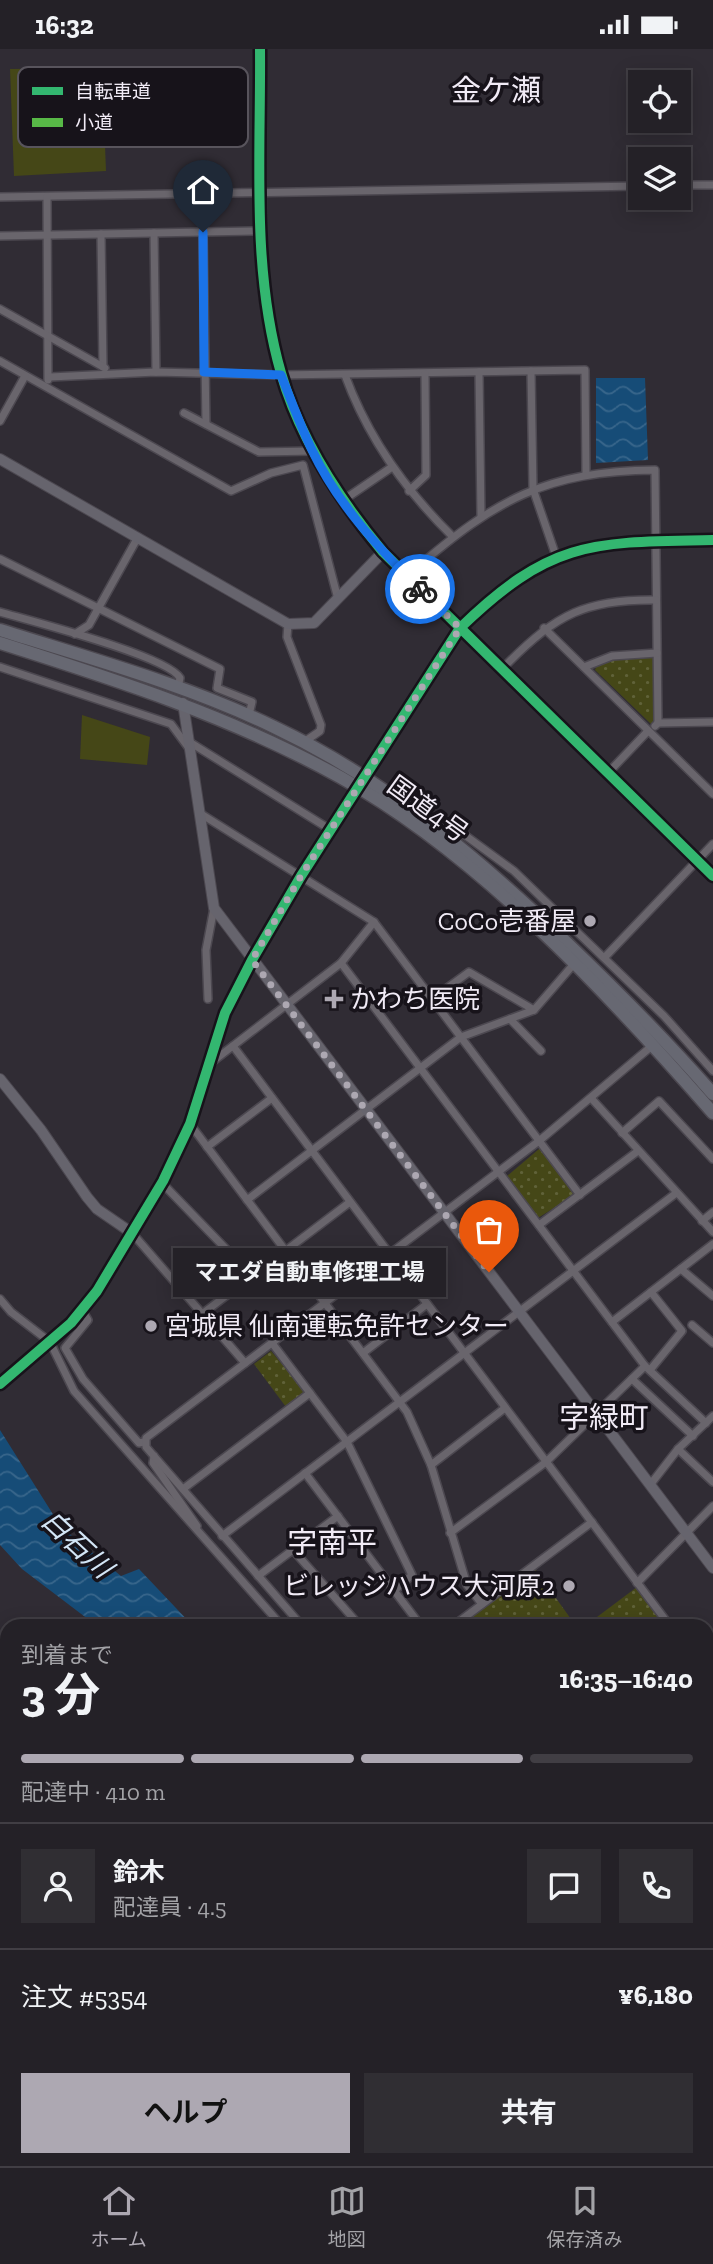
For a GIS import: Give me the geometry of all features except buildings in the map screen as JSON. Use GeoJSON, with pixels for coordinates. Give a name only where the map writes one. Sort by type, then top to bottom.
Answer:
{"type":"FeatureCollection","features":[{"type":"Feature","properties":{"kind":"highway","name":"国道4号"},"geometry":{"type":"LineString","coordinates":[[0,631],[178,688],[249,715],[304,742],[361,782],[457,858],[573,965],[653,1044],[713,1113]]}},
{"type":"Feature","properties":{"kind":"highway","name":"国道4号"},"geometry":{"type":"LineString","coordinates":[[0,643],[183,703],[361,782],[424,816],[478,859],[623,996],[713,1094]]}},
{"type":"Feature","properties":{"kind":"street"},"geometry":{"type":"LineString","coordinates":[[260,49],[262,273],[270,328],[281,375],[313,451],[342,501],[383,552],[696,863],[713,876]]}},
{"type":"Feature","properties":{"kind":"street"},"geometry":{"type":"LineString","coordinates":[[691,185],[713,185]]}},
{"type":"Feature","properties":{"kind":"street"},"geometry":{"type":"LineString","coordinates":[[0,197],[628,186]]}},
{"type":"Feature","properties":{"kind":"street"},"geometry":{"type":"LineString","coordinates":[[44,386],[50,377],[47,197]]}},
{"type":"Feature","properties":{"kind":"street"},"geometry":{"type":"LineString","coordinates":[[0,236],[254,231]]}},
{"type":"Feature","properties":{"kind":"street"},"geometry":{"type":"LineString","coordinates":[[203,232],[206,424]]}},
{"type":"Feature","properties":{"kind":"street"},"geometry":{"type":"LineString","coordinates":[[154,233],[156,372]]}},
{"type":"Feature","properties":{"kind":"street"},"geometry":{"type":"LineString","coordinates":[[101,234],[103,367]]}},
{"type":"Feature","properties":{"kind":"street"},"geometry":{"type":"LineString","coordinates":[[0,309],[115,374]]}},
{"type":"Feature","properties":{"kind":"street"},"geometry":{"type":"LineString","coordinates":[[0,361],[231,491],[300,463]]}},
{"type":"Feature","properties":{"kind":"street"},"geometry":{"type":"LineString","coordinates":[[50,377],[156,372],[345,375],[585,370],[586,474]]}},
{"type":"Feature","properties":{"kind":"street"},"geometry":{"type":"LineString","coordinates":[[531,371],[533,489],[556,556]]}},
{"type":"Feature","properties":{"kind":"street"},"geometry":{"type":"LineString","coordinates":[[479,372],[481,516]]}},
{"type":"Feature","properties":{"kind":"street"},"geometry":{"type":"LineString","coordinates":[[409,491],[426,475],[425,374]]}},
{"type":"Feature","properties":{"kind":"street"},"geometry":{"type":"LineString","coordinates":[[345,375],[366,424],[392,467],[409,491],[453,537]]}},
{"type":"Feature","properties":{"kind":"street"},"geometry":{"type":"LineString","coordinates":[[0,421],[25,376]]}},
{"type":"Feature","properties":{"kind":"street"},"geometry":{"type":"LineString","coordinates":[[184,413],[259,452],[313,451]]}},
{"type":"Feature","properties":{"kind":"street"},"geometry":{"type":"LineString","coordinates":[[300,452],[300,463],[303,465],[338,600]]}},
{"type":"Feature","properties":{"kind":"street"},"geometry":{"type":"LineString","coordinates":[[0,459],[288,624],[314,623],[383,552]]}},
{"type":"Feature","properties":{"kind":"street"},"geometry":{"type":"LineString","coordinates":[[342,501],[392,467]]}},
{"type":"Feature","properties":{"kind":"street"},"geometry":{"type":"LineString","coordinates":[[414,570],[481,516],[533,489],[586,474],[655,471],[658,723]]}},
{"type":"Feature","properties":{"kind":"street"},"geometry":{"type":"LineString","coordinates":[[74,634],[89,625],[138,537]]}},
{"type":"Feature","properties":{"kind":"street"},"geometry":{"type":"LineString","coordinates":[[0,1384],[50,1342],[82,1310],[132,1233],[162,1183],[190,1124],[206,1066],[225,1013],[252,960],[301,876],[460,628],[495,594],[556,556],[603,544],[713,540]]}},
{"type":"Feature","properties":{"kind":"street"},"geometry":{"type":"LineString","coordinates":[[0,559],[220,669],[217,688],[252,702],[249,715]]}},
{"type":"Feature","properties":{"kind":"street"},"geometry":{"type":"LineString","coordinates":[[508,663],[544,628],[596,604],[656,600]]}},
{"type":"Feature","properties":{"kind":"street"},"geometry":{"type":"LineString","coordinates":[[0,612],[175,669],[180,678],[178,688]]}},
{"type":"Feature","properties":{"kind":"street"},"geometry":{"type":"LineString","coordinates":[[288,624],[287,637],[321,725],[320,731],[304,742]]}},
{"type":"Feature","properties":{"kind":"street"},"geometry":{"type":"LineString","coordinates":[[544,628],[649,731],[710,784],[713,793]]}},
{"type":"Feature","properties":{"kind":"street"},"geometry":{"type":"LineString","coordinates":[[584,667],[612,656],[657,653]]}},
{"type":"Feature","properties":{"kind":"street"},"geometry":{"type":"LineString","coordinates":[[0,667],[171,724],[191,748],[331,830]]}},
{"type":"Feature","properties":{"kind":"street"},"geometry":{"type":"LineString","coordinates":[[183,703],[214,908],[206,950],[208,999]]}},
{"type":"Feature","properties":{"kind":"street"},"geometry":{"type":"LineString","coordinates":[[607,774],[658,723],[713,722]]}},
{"type":"Feature","properties":{"kind":"street"},"geometry":{"type":"LineString","coordinates":[[201,814],[374,922],[580,1195]]}},
{"type":"Feature","properties":{"kind":"street"},"geometry":{"type":"LineString","coordinates":[[424,816],[440,817],[514,870],[605,957],[713,1071]]}},
{"type":"Feature","properties":{"kind":"street"},"geometry":{"type":"LineString","coordinates":[[605,957],[713,844]]}},
{"type":"Feature","properties":{"kind":"street"},"geometry":{"type":"LineString","coordinates":[[214,908],[713,1568]]}},
{"type":"Feature","properties":{"kind":"street"},"geometry":{"type":"LineString","coordinates":[[206,1066],[341,963],[374,922]]}},
{"type":"Feature","properties":{"kind":"street"},"geometry":{"type":"LineString","coordinates":[[341,963],[647,1368],[706,1423]]}},
{"type":"Feature","properties":{"kind":"street"},"geometry":{"type":"LineString","coordinates":[[247,1200],[461,1037],[534,1010],[573,965]]}},
{"type":"Feature","properties":{"kind":"street"},"geometry":{"type":"LineString","coordinates":[[432,999],[469,972],[534,1010]]}},
{"type":"Feature","properties":{"kind":"street"},"geometry":{"type":"LineString","coordinates":[[510,1019],[541,1051]]}},
{"type":"Feature","properties":{"kind":"street"},"geometry":{"type":"LineString","coordinates":[[82,1310],[88,1320],[65,1348],[83,1379],[139,1443],[144,1443],[245,1363],[540,1141],[653,1044]]}},
{"type":"Feature","properties":{"kind":"street"},"geometry":{"type":"LineString","coordinates":[[233,1046],[665,1619]]}},
{"type":"Feature","properties":{"kind":"street"},"geometry":{"type":"LineString","coordinates":[[0,1079],[31,1116],[97,1209],[132,1233],[245,1363]]}},
{"type":"Feature","properties":{"kind":"street"},"geometry":{"type":"LineString","coordinates":[[207,1147],[272,1098]]}},
{"type":"Feature","properties":{"kind":"street"},"geometry":{"type":"LineString","coordinates":[[591,1098],[713,1232]]}},
{"type":"Feature","properties":{"kind":"street"},"geometry":{"type":"LineString","coordinates":[[622,1133],[659,1101],[713,1160]]}},
{"type":"Feature","properties":{"kind":"street"},"geometry":{"type":"LineString","coordinates":[[190,1124],[400,1403],[431,1465],[467,1585],[482,1604]]}},
{"type":"Feature","properties":{"kind":"street"},"geometry":{"type":"LineString","coordinates":[[539,1226],[638,1151]]}},
{"type":"Feature","properties":{"kind":"street"},"geometry":{"type":"LineString","coordinates":[[162,1183],[227,1250],[256,1273]]}},
{"type":"Feature","properties":{"kind":"street"},"geometry":{"type":"LineString","coordinates":[[222,1536],[676,1194]]}},
{"type":"Feature","properties":{"kind":"street"},"geometry":{"type":"LineString","coordinates":[[202,1314],[350,1202]]}},
{"type":"Feature","properties":{"kind":"street"},"geometry":{"type":"LineString","coordinates":[[702,1221],[713,1212]]}},
{"type":"Feature","properties":{"kind":"street"},"geometry":{"type":"LineString","coordinates":[[612,1322],[713,1244]]}},
{"type":"Feature","properties":{"kind":"street"},"geometry":{"type":"LineString","coordinates":[[681,1269],[713,1296]]}},
{"type":"Feature","properties":{"kind":"street"},"geometry":{"type":"LineString","coordinates":[[450,1532],[546,1462],[632,1378],[647,1368],[682,1331],[651,1292]]}},
{"type":"Feature","properties":{"kind":"street"},"geometry":{"type":"LineString","coordinates":[[0,1299],[11,1312],[50,1342],[74,1391],[276,1619]]}},
{"type":"Feature","properties":{"kind":"street"},"geometry":{"type":"LineString","coordinates":[[363,1353],[427,1304]]}},
{"type":"Feature","properties":{"kind":"street"},"geometry":{"type":"LineString","coordinates":[[692,1325],[713,1343]]}},
{"type":"Feature","properties":{"kind":"street"},"geometry":{"type":"LineString","coordinates":[[272,1343],[346,1443],[412,1576],[394,1591]]}},
{"type":"Feature","properties":{"kind":"street"},"geometry":{"type":"LineString","coordinates":[[632,1378],[693,1436]]}},
{"type":"Feature","properties":{"kind":"street"},"geometry":{"type":"LineString","coordinates":[[183,1489],[310,1393]]}},
{"type":"Feature","properties":{"kind":"street"},"geometry":{"type":"LineString","coordinates":[[431,1465],[505,1408]]}},
{"type":"Feature","properties":{"kind":"street"},"geometry":{"type":"LineString","coordinates":[[650,1485],[678,1450],[713,1416]]}},
{"type":"Feature","properties":{"kind":"street"},"geometry":{"type":"LineString","coordinates":[[144,1443],[296,1619]]}},
{"type":"Feature","properties":{"kind":"street"},"geometry":{"type":"LineString","coordinates":[[678,1450],[713,1482]]}},
{"type":"Feature","properties":{"kind":"street"},"geometry":{"type":"LineString","coordinates":[[154,1457],[153,1463],[193,1518],[200,1533]]}},
{"type":"Feature","properties":{"kind":"street"},"geometry":{"type":"LineString","coordinates":[[306,1473],[416,1619]]}},
{"type":"Feature","properties":{"kind":"street"},"geometry":{"type":"LineString","coordinates":[[637,1583],[713,1507]]}},
{"type":"Feature","properties":{"kind":"street"},"geometry":{"type":"LineString","coordinates":[[258,1576],[338,1516]]}},
{"type":"Feature","properties":{"kind":"street"},"geometry":{"type":"LineString","coordinates":[[462,1619],[592,1522]]}},
{"type":"Feature","properties":{"kind":"street"},"geometry":{"type":"LineString","coordinates":[[292,1550],[354,1619]]}},
{"type":"Feature","properties":{"kind":"shaded area"},"geometry":{"type":"Polygon","coordinates":[[[10,69],[18,69],[18,147],[105,147],[106,171],[14,176],[10,69]]]}},
{"type":"Feature","properties":{"kind":"shaded area"},"geometry":{"type":"Polygon","coordinates":[[[619,657],[655,657],[656,720],[651,724],[595,670],[598,662],[619,657]]]}},
{"type":"Feature","properties":{"kind":"shaded area"},"geometry":{"type":"Polygon","coordinates":[[[82,715],[150,737],[147,765],[80,759],[82,715]]]}},
{"type":"Feature","properties":{"kind":"shaded area"},"geometry":{"type":"Polygon","coordinates":[[[539,1149],[543,1149],[573,1190],[573,1196],[538,1218],[507,1176],[539,1149]]]}},
{"type":"Feature","properties":{"kind":"shaded area"},"geometry":{"type":"Polygon","coordinates":[[[271,1351],[303,1389],[303,1394],[286,1407],[254,1364],[271,1351]]]}},
{"type":"Feature","properties":{"kind":"shaded area"},"geometry":{"type":"Polygon","coordinates":[[[535,1569],[571,1619],[469,1619],[535,1569]]]}},
{"type":"Feature","properties":{"kind":"shaded area"},"geometry":{"type":"Polygon","coordinates":[[[637,1587],[662,1619],[594,1619],[637,1587]]]}},
{"type":"Feature","properties":{"kind":"water"},"geometry":{"type":"Polygon","coordinates":[[[596,378],[645,378],[648,460],[596,463],[596,378]]]}},
{"type":"Feature","properties":{"kind":"water","name":"白石川"},"geometry":{"type":"Polygon","coordinates":[[[0,1430],[61,1527],[121,1576],[139,1569],[186,1619],[88,1619],[22,1569],[0,1545],[0,1430]]]}},
{"type":"Feature","properties":{"kind":"cycle path"},"geometry":{"type":"LineString","coordinates":[[260,49],[259,171],[265,294],[281,373],[310,445],[336,490],[383,552],[713,876]]}},
{"type":"Feature","properties":{"kind":"cycle path"},"geometry":{"type":"LineString","coordinates":[[0,1384],[71,1323],[97,1291],[163,1181],[190,1124],[225,1013],[252,960],[301,876],[460,628],[521,577],[548,562],[575,552],[635,542],[713,540]]}},
{"type":"Feature","properties":{"kind":"way so far"},"geometry":{"type":"LineString","coordinates":[[420,589],[460,628],[301,876],[252,960],[489,1272]]}},
{"type":"Feature","properties":{"kind":"place","name":"CoCo壱番屋"},"geometry":{"type":"Point","coordinates":[590,921]}},
{"type":"Feature","properties":{"kind":"place","name":"かわち医院"},"geometry":{"type":"Point","coordinates":[334,999]}},
{"type":"Feature","properties":{"kind":"place","name":"マエダ自動車修理工場"},"geometry":{"type":"Point","coordinates":[489,1272]}},
{"type":"Feature","properties":{"kind":"place","name":"宮城県 仙南運転免許センター"},"geometry":{"type":"Point","coordinates":[151,1326]}},
{"type":"Feature","properties":{"kind":"place","name":"ビレッジハウス大河原2"},"geometry":{"type":"Point","coordinates":[569,1586]}},
{"type":"Feature","properties":{"kind":"district","name":"金ケ瀬"},"geometry":{"type":"Point","coordinates":[496,91]}},
{"type":"Feature","properties":{"kind":"district","name":"字緑町"},"geometry":{"type":"Point","coordinates":[604,1418]}},
{"type":"Feature","properties":{"kind":"district","name":"字南平"},"geometry":{"type":"Point","coordinates":[332,1543]}},
{"type":"Feature","properties":{"kind":"route"},"geometry":{"type":"LineString","coordinates":[[203,232],[204,372],[281,375],[313,451],[342,501],[383,552],[420,589]]}}]}
